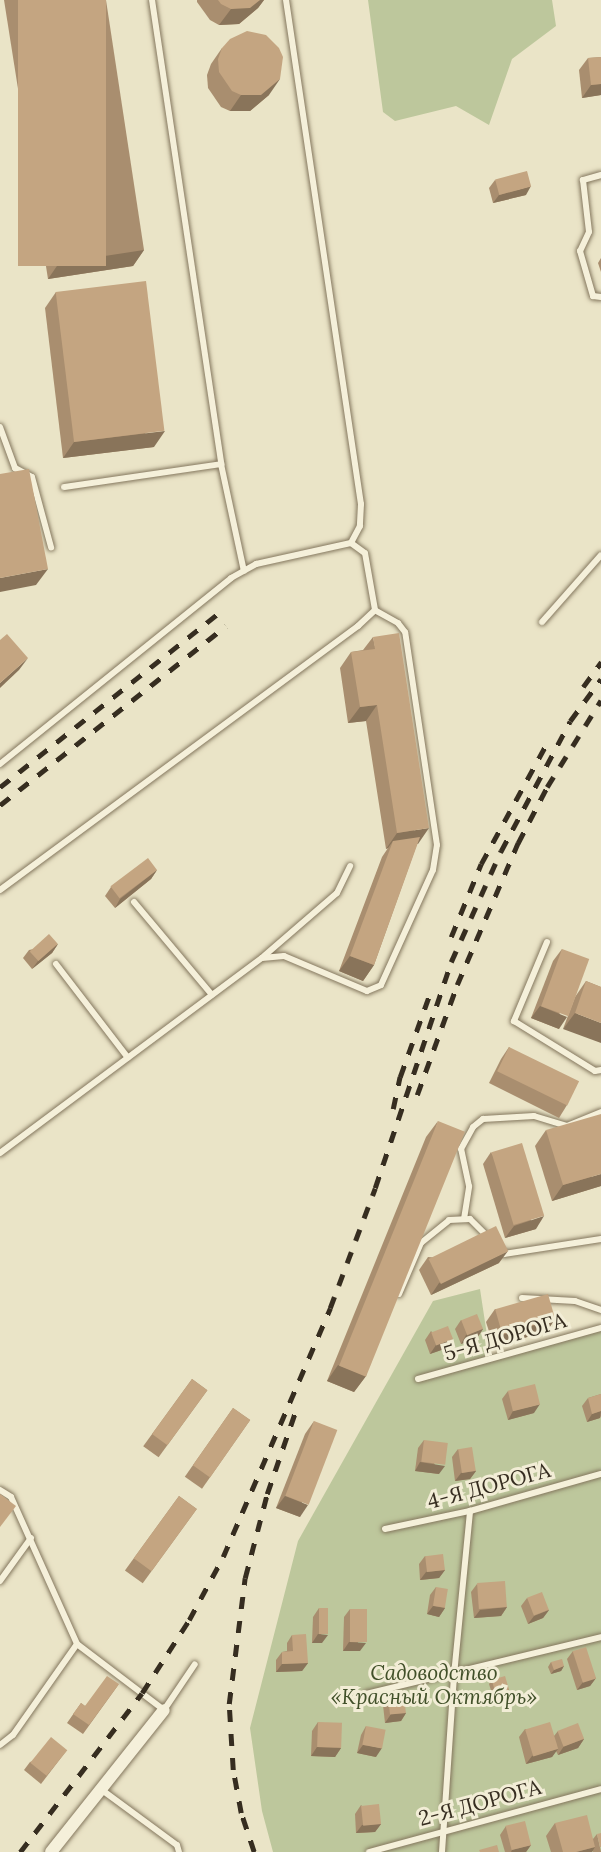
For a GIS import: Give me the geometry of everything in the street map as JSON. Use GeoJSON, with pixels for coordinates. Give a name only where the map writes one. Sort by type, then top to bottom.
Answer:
{"type":"FeatureCollection","features":[{"type":"Feature","properties":{"kind":"street"},"geometry":{"type":"LineString","coordinates":[[51,1852],[164,1710]]}},
{"type":"Feature","properties":{"kind":"lane"},"geometry":{"type":"LineString","coordinates":[[152,0],[221,464],[244,571]]}},
{"type":"Feature","properties":{"kind":"lane"},"geometry":{"type":"LineString","coordinates":[[0,764],[244,571],[256,564],[351,542],[360,526],[361,504],[286,0]]}},
{"type":"Feature","properties":{"kind":"lane"},"geometry":{"type":"LineString","coordinates":[[601,175],[583,180],[589,232],[580,251],[593,296],[601,297]]}},
{"type":"Feature","properties":{"kind":"lane"},"geometry":{"type":"LineString","coordinates":[[0,427],[16,468],[32,477],[51,547]]}},
{"type":"Feature","properties":{"kind":"lane"},"geometry":{"type":"LineString","coordinates":[[64,486],[221,464]]}},
{"type":"Feature","properties":{"kind":"lane"},"geometry":{"type":"LineString","coordinates":[[351,542],[365,552],[375,610]]}},
{"type":"Feature","properties":{"kind":"lane"},"geometry":{"type":"LineString","coordinates":[[542,622],[601,555]]}},
{"type":"Feature","properties":{"kind":"lane"},"geometry":{"type":"LineString","coordinates":[[0,890],[358,626],[375,610]]}},
{"type":"Feature","properties":{"kind":"lane"},"geometry":{"type":"LineString","coordinates":[[262,958],[284,956],[367,991],[381,985],[433,870],[437,845],[405,632],[398,623],[375,610]]}},
{"type":"Feature","properties":{"kind":"lane"},"geometry":{"type":"LineString","coordinates":[[0,1153],[262,958],[337,893],[350,866]]}},
{"type":"Feature","properties":{"kind":"lane"},"geometry":{"type":"LineString","coordinates":[[134,902],[212,995]]}},
{"type":"Feature","properties":{"kind":"lane"},"geometry":{"type":"LineString","coordinates":[[547,942],[514,1021],[595,1071],[601,1070]]}},
{"type":"Feature","properties":{"kind":"lane"},"geometry":{"type":"LineString","coordinates":[[56,964],[128,1058]]}},
{"type":"Feature","properties":{"kind":"lane"},"geometry":{"type":"LineString","coordinates":[[464,1219],[469,1186],[461,1149],[473,1127],[483,1119],[534,1116],[567,1126],[601,1112]]}},
{"type":"Feature","properties":{"kind":"lane"},"geometry":{"type":"LineString","coordinates":[[394,1307],[421,1243],[449,1220],[470,1219],[505,1254],[601,1239]]}},
{"type":"Feature","properties":{"kind":"lane"},"geometry":{"type":"LineString","coordinates":[[522,1298],[575,1301],[601,1310]]}},
{"type":"Feature","properties":{"kind":"lane","name":"5-Я ДОРОГА"},"geometry":{"type":"LineString","coordinates":[[418,1379],[601,1328]]}},
{"type":"Feature","properties":{"kind":"lane","name":"4-Я ДОРОГА"},"geometry":{"type":"LineString","coordinates":[[386,1530],[470,1511],[601,1474]]}},
{"type":"Feature","properties":{"kind":"lane"},"geometry":{"type":"LineString","coordinates":[[0,1490],[12,1497],[76,1644],[164,1710],[195,1664]]}},
{"type":"Feature","properties":{"kind":"lane"},"geometry":{"type":"LineString","coordinates":[[442,1852],[441,1832],[453,1675],[470,1511]]}},
{"type":"Feature","properties":{"kind":"lane"},"geometry":{"type":"LineString","coordinates":[[0,1581],[31,1538]]}},
{"type":"Feature","properties":{"kind":"lane"},"geometry":{"type":"LineString","coordinates":[[366,1694],[601,1637]]}},
{"type":"Feature","properties":{"kind":"lane"},"geometry":{"type":"LineString","coordinates":[[0,1745],[13,1735],[76,1644]]}},
{"type":"Feature","properties":{"kind":"lane","name":"2-Я ДОРОГА"},"geometry":{"type":"LineString","coordinates":[[369,1852],[601,1789]]}},
{"type":"Feature","properties":{"kind":"lane"},"geometry":{"type":"LineString","coordinates":[[102,1790],[177,1845],[179,1852]]}},
{"type":"Feature","properties":{"kind":"green space"},"geometry":{"type":"Polygon","coordinates":[[[368,0],[552,0],[556,26],[512,59],[489,125],[456,106],[395,121],[383,112],[368,0]]]}},
{"type":"Feature","properties":{"kind":"green space","name":"Садоводство «Красный Октябрь»"},"geometry":{"type":"Polygon","coordinates":[[[480,1289],[490,1355],[601,1325],[601,1852],[273,1852],[262,1811],[250,1728],[298,1541],[433,1301],[480,1289]]]}},
{"type":"Feature","properties":{"kind":"building"},"geometry":{"type":"Polygon","coordinates":[[[18,0],[106,0],[106,266],[18,266],[18,0]]]}},
{"type":"Feature","properties":{"kind":"building"},"geometry":{"type":"Polygon","coordinates":[[[218,0],[260,0],[250,8],[231,9],[218,0]]]}},
{"type":"Feature","properties":{"kind":"building"},"geometry":{"type":"Polygon","coordinates":[[[247,31],[266,35],[279,48],[283,57],[280,79],[261,95],[241,95],[232,91],[219,72],[218,59],[222,48],[230,39],[247,31]]]}},
{"type":"Feature","properties":{"kind":"building"},"geometry":{"type":"Polygon","coordinates":[[[601,57],[601,84],[591,85],[588,58],[601,57]]]}},
{"type":"Feature","properties":{"kind":"building"},"geometry":{"type":"Polygon","coordinates":[[[527,171],[531,186],[499,195],[495,180],[527,171]]]}},
{"type":"Feature","properties":{"kind":"building"},"geometry":{"type":"Polygon","coordinates":[[[146,281],[164,431],[74,442],[56,292],[146,281]]]}},
{"type":"Feature","properties":{"kind":"building"},"geometry":{"type":"Polygon","coordinates":[[[29,469],[48,569],[0,578],[0,474],[29,469]]]}},
{"type":"Feature","properties":{"kind":"building"},"geometry":{"type":"Polygon","coordinates":[[[399,633],[429,828],[397,833],[377,705],[360,707],[351,652],[375,649],[373,637],[399,633]]]}},
{"type":"Feature","properties":{"kind":"building"},"geometry":{"type":"Polygon","coordinates":[[[7,634],[28,658],[0,683],[0,640],[7,634]]]}},
{"type":"Feature","properties":{"kind":"building"},"geometry":{"type":"Polygon","coordinates":[[[420,837],[374,965],[350,956],[393,841],[420,837]]]}},
{"type":"Feature","properties":{"kind":"building"},"geometry":{"type":"Polygon","coordinates":[[[148,858],[157,870],[119,898],[110,886],[148,858]]]}},
{"type":"Feature","properties":{"kind":"building"},"geometry":{"type":"Polygon","coordinates":[[[49,934],[58,944],[38,961],[30,951],[49,934]]]}},
{"type":"Feature","properties":{"kind":"building"},"geometry":{"type":"Polygon","coordinates":[[[562,949],[589,959],[568,1016],[541,1006],[562,949]]]}},
{"type":"Feature","properties":{"kind":"building"},"geometry":{"type":"Polygon","coordinates":[[[586,981],[601,987],[601,1023],[575,1013],[586,981]]]}},
{"type":"Feature","properties":{"kind":"building"},"geometry":{"type":"Polygon","coordinates":[[[509,1047],[579,1081],[567,1105],[497,1071],[509,1047]]]}},
{"type":"Feature","properties":{"kind":"building"},"geometry":{"type":"Polygon","coordinates":[[[601,1114],[601,1174],[563,1185],[546,1130],[601,1114]]]}},
{"type":"Feature","properties":{"kind":"building"},"geometry":{"type":"Polygon","coordinates":[[[438,1121],[465,1132],[366,1377],[339,1366],[438,1121]]]}},
{"type":"Feature","properties":{"kind":"building"},"geometry":{"type":"Polygon","coordinates":[[[522,1143],[544,1216],[514,1225],[491,1152],[522,1143]]]}},
{"type":"Feature","properties":{"kind":"building"},"geometry":{"type":"Polygon","coordinates":[[[496,1226],[508,1251],[441,1284],[429,1259],[496,1226]]]}},
{"type":"Feature","properties":{"kind":"building"},"geometry":{"type":"Polygon","coordinates":[[[548,1294],[555,1319],[502,1334],[495,1309],[548,1294]]]}},
{"type":"Feature","properties":{"kind":"building"},"geometry":{"type":"Polygon","coordinates":[[[477,1314],[483,1329],[467,1335],[461,1320],[477,1314]]]}},
{"type":"Feature","properties":{"kind":"building"},"geometry":{"type":"Polygon","coordinates":[[[448,1326],[453,1339],[436,1346],[431,1332],[448,1326]]]}},
{"type":"Feature","properties":{"kind":"building"},"geometry":{"type":"Polygon","coordinates":[[[192,1379],[207,1390],[167,1445],[152,1434],[192,1379]]]}},
{"type":"Feature","properties":{"kind":"building"},"geometry":{"type":"Polygon","coordinates":[[[535,1384],[540,1404],[513,1411],[508,1391],[535,1384]]]}},
{"type":"Feature","properties":{"kind":"building"},"geometry":{"type":"Polygon","coordinates":[[[601,1394],[601,1411],[592,1414],[588,1398],[601,1394]]]}},
{"type":"Feature","properties":{"kind":"building"},"geometry":{"type":"Polygon","coordinates":[[[233,1408],[250,1420],[210,1477],[193,1465],[233,1408]]]}},
{"type":"Feature","properties":{"kind":"building"},"geometry":{"type":"Polygon","coordinates":[[[314,1421],[337,1430],[309,1505],[285,1496],[314,1421]]]}},
{"type":"Feature","properties":{"kind":"building"},"geometry":{"type":"Polygon","coordinates":[[[424,1440],[448,1443],[445,1465],[421,1462],[424,1440]]]}},
{"type":"Feature","properties":{"kind":"building"},"geometry":{"type":"Polygon","coordinates":[[[472,1447],[476,1471],[462,1473],[458,1449],[472,1447]]]}},
{"type":"Feature","properties":{"kind":"building"},"geometry":{"type":"Polygon","coordinates":[[[0,1494],[16,1506],[0,1527],[0,1494]]]}},
{"type":"Feature","properties":{"kind":"building"},"geometry":{"type":"Polygon","coordinates":[[[179,1496],[197,1509],[152,1571],[134,1558],[179,1496]]]}},
{"type":"Feature","properties":{"kind":"building"},"geometry":{"type":"Polygon","coordinates":[[[443,1554],[445,1570],[427,1572],[425,1556],[443,1554]]]}},
{"type":"Feature","properties":{"kind":"building"},"geometry":{"type":"Polygon","coordinates":[[[505,1581],[507,1607],[479,1609],[477,1583],[505,1581]]]}},
{"type":"Feature","properties":{"kind":"building"},"geometry":{"type":"Polygon","coordinates":[[[436,1587],[448,1589],[445,1608],[433,1606],[436,1587]]]}},
{"type":"Feature","properties":{"kind":"building"},"geometry":{"type":"Polygon","coordinates":[[[542,1592],[549,1610],[534,1615],[527,1598],[542,1592]]]}},
{"type":"Feature","properties":{"kind":"building"},"geometry":{"type":"Polygon","coordinates":[[[319,1608],[328,1608],[328,1634],[319,1634],[319,1608]]]}},
{"type":"Feature","properties":{"kind":"building"},"geometry":{"type":"Polygon","coordinates":[[[350,1609],[367,1609],[367,1642],[350,1642],[350,1609]]]}},
{"type":"Feature","properties":{"kind":"building"},"geometry":{"type":"Polygon","coordinates":[[[306,1634],[308,1663],[282,1664],[282,1652],[293,1651],[292,1635],[306,1634]]]}},
{"type":"Feature","properties":{"kind":"building"},"geometry":{"type":"Polygon","coordinates":[[[586,1647],[596,1678],[583,1683],[573,1651],[586,1647]]]}},
{"type":"Feature","properties":{"kind":"building"},"geometry":{"type":"Polygon","coordinates":[[[562,1659],[564,1666],[554,1670],[551,1662],[562,1659]]]}},
{"type":"Feature","properties":{"kind":"building"},"geometry":{"type":"Polygon","coordinates":[[[107,1676],[119,1684],[89,1725],[73,1714],[81,1703],[85,1706],[107,1676]]]}},
{"type":"Feature","properties":{"kind":"building"},"geometry":{"type":"Polygon","coordinates":[[[505,1676],[509,1689],[496,1693],[492,1680],[505,1676]]]}},
{"type":"Feature","properties":{"kind":"building"},"geometry":{"type":"Polygon","coordinates":[[[404,1695],[406,1713],[390,1715],[388,1697],[404,1695]]]}},
{"type":"Feature","properties":{"kind":"building"},"geometry":{"type":"Polygon","coordinates":[[[318,1722],[342,1723],[341,1748],[317,1747],[318,1722]]]}},
{"type":"Feature","properties":{"kind":"building"},"geometry":{"type":"Polygon","coordinates":[[[550,1722],[558,1749],[533,1756],[525,1730],[550,1722]]]}},
{"type":"Feature","properties":{"kind":"building"},"geometry":{"type":"Polygon","coordinates":[[[578,1723],[584,1739],[564,1747],[557,1731],[578,1723]]]}},
{"type":"Feature","properties":{"kind":"building"},"geometry":{"type":"Polygon","coordinates":[[[366,1726],[386,1730],[382,1748],[362,1745],[366,1726]]]}},
{"type":"Feature","properties":{"kind":"building"},"geometry":{"type":"Polygon","coordinates":[[[51,1737],[67,1750],[47,1776],[30,1763],[51,1737]]]}},
{"type":"Feature","properties":{"kind":"building"},"geometry":{"type":"Polygon","coordinates":[[[379,1804],[381,1824],[363,1826],[361,1806],[379,1804]]]}},
{"type":"Feature","properties":{"kind":"building"},"geometry":{"type":"Polygon","coordinates":[[[587,1815],[595,1847],[563,1852],[555,1823],[587,1815]]]}},
{"type":"Feature","properties":{"kind":"building"},"geometry":{"type":"Polygon","coordinates":[[[525,1821],[531,1845],[512,1850],[506,1826],[525,1821]]]}},
{"type":"Feature","properties":{"kind":"building"},"geometry":{"type":"Polygon","coordinates":[[[601,1833],[601,1847],[600,1847],[597,1834],[601,1833]]]}},
{"type":"Feature","properties":{"kind":"building"},"geometry":{"type":"Polygon","coordinates":[[[497,1845],[499,1852],[479,1850],[497,1845]]]}},
{"type":"Feature","properties":{"kind":"railway"},"geometry":{"type":"LineString","coordinates":[[0,787],[219,613]]}},
{"type":"Feature","properties":{"kind":"railway"},"geometry":{"type":"LineString","coordinates":[[0,805],[226,626]]}},
{"type":"Feature","properties":{"kind":"railway"},"geometry":{"type":"LineString","coordinates":[[583,687],[601,662]]}},
{"type":"Feature","properties":{"kind":"railway"},"geometry":{"type":"LineString","coordinates":[[20,1852],[142,1693],[189,1620],[223,1557],[330,1308],[375,1188],[451,962],[501,851],[570,721],[601,679]]}},
{"type":"Feature","properties":{"kind":"railway"},"geometry":{"type":"LineString","coordinates":[[417,1095],[457,985],[518,843],[547,787],[601,700]]}},
{"type":"Feature","properties":{"kind":"railway"},"geometry":{"type":"LineString","coordinates":[[451,937],[481,864],[547,743]]}},
{"type":"Feature","properties":{"kind":"railway"},"geometry":{"type":"LineString","coordinates":[[393,1109],[400,1077],[430,993]]}},
{"type":"Feature","properties":{"kind":"railway"},"geometry":{"type":"LineString","coordinates":[[254,1852],[241,1813],[233,1770],[229,1704],[245,1578],[267,1494],[297,1407]]}}]}
